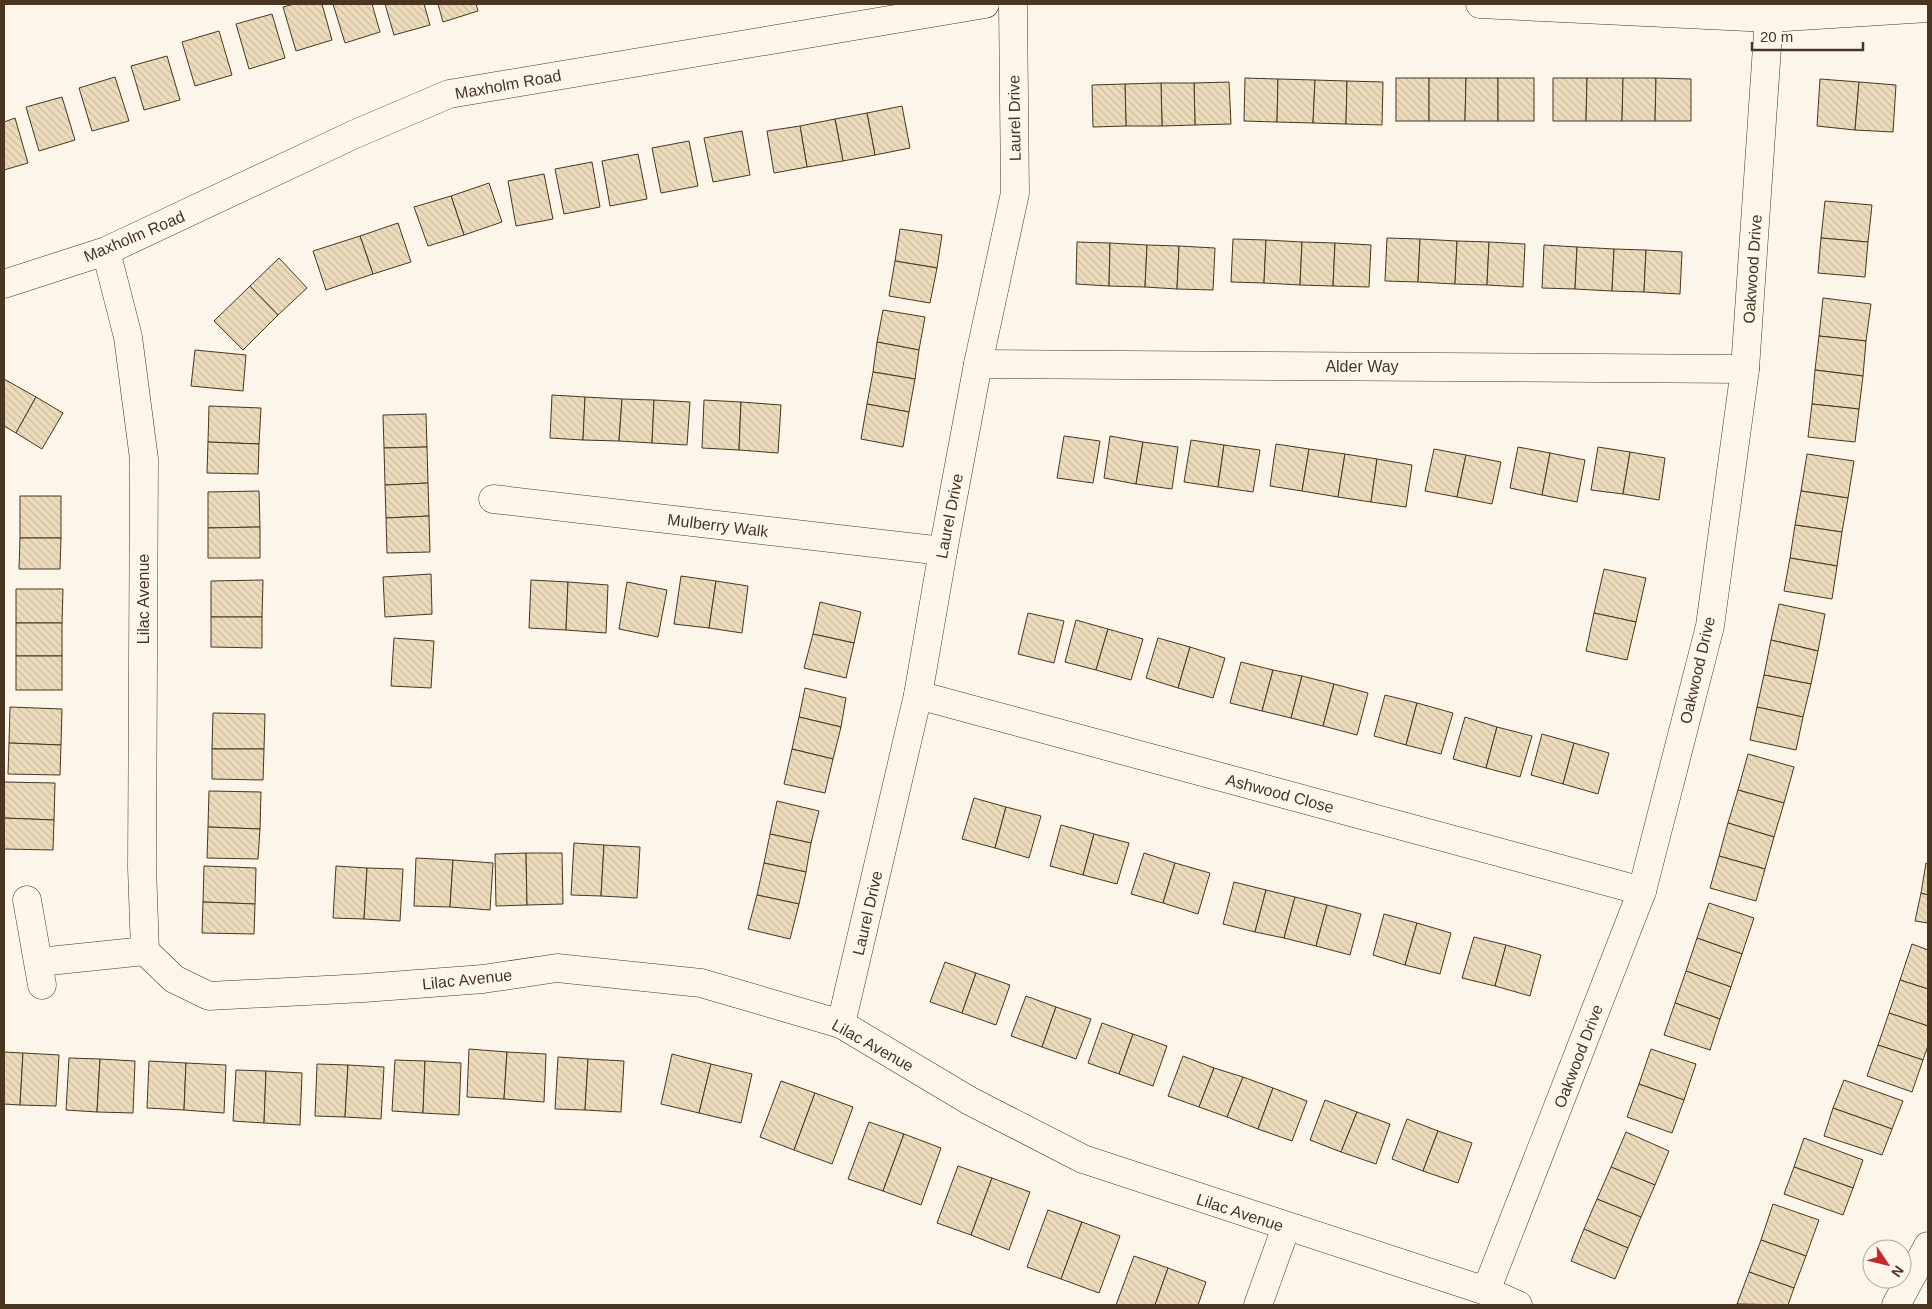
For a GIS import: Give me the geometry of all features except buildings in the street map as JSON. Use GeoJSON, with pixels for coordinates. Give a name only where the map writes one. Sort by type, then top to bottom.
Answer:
{"type":"FeatureCollection","features":[{"type":"Feature","properties":{"kind":"street","name":"Maxholm Road"},"geometry":{"type":"LineString","coordinates":[[4,284],[106,251],[355,134],[449,94],[985,4]]}},
{"type":"Feature","properties":{"kind":"street","name":"Laurel Drive"},"geometry":{"type":"LineString","coordinates":[[842,1024],[918,695],[978,364],[1016,193],[1013,4]]}},
{"type":"Feature","properties":{"kind":"street"},"geometry":{"type":"LineString","coordinates":[[1480,4],[1770,18],[1928,8]]}},
{"type":"Feature","properties":{"kind":"street","name":"Oakwood Drive"},"geometry":{"type":"LineString","coordinates":[[1486,1291],[1642,891],[1710,626],[1745,369],[1770,18]]}},
{"type":"Feature","properties":{"kind":"street","name":"Lilac Avenue"},"geometry":{"type":"LineString","coordinates":[[106,251],[128,338],[144,459],[142,868],[144,951],[174,979],[209,996],[364,988],[463,980],[556,968],[701,982],[842,1024],[970,1101],[1083,1159],[1486,1291],[1518,1305]]}},
{"type":"Feature","properties":{"kind":"street","name":"Alder Way"},"geometry":{"type":"LineString","coordinates":[[978,364],[1745,369]]}},
{"type":"Feature","properties":{"kind":"street","name":"Mulberry Walk"},"geometry":{"type":"LineString","coordinates":[[493,499],[943,550]]}},
{"type":"Feature","properties":{"kind":"street","name":"Ashwood Close"},"geometry":{"type":"LineString","coordinates":[[918,695],[1642,891]]}},
{"type":"Feature","properties":{"kind":"street"},"geometry":{"type":"LineString","coordinates":[[27,900],[41,974],[144,951]]}},
{"type":"Feature","properties":{"kind":"street"},"geometry":{"type":"LineString","coordinates":[[1258,1305],[1286,1227]]}},
{"type":"Feature","properties":{"kind":"street"},"geometry":{"type":"LineString","coordinates":[[1896,1305],[1928,1246]]}}]}
